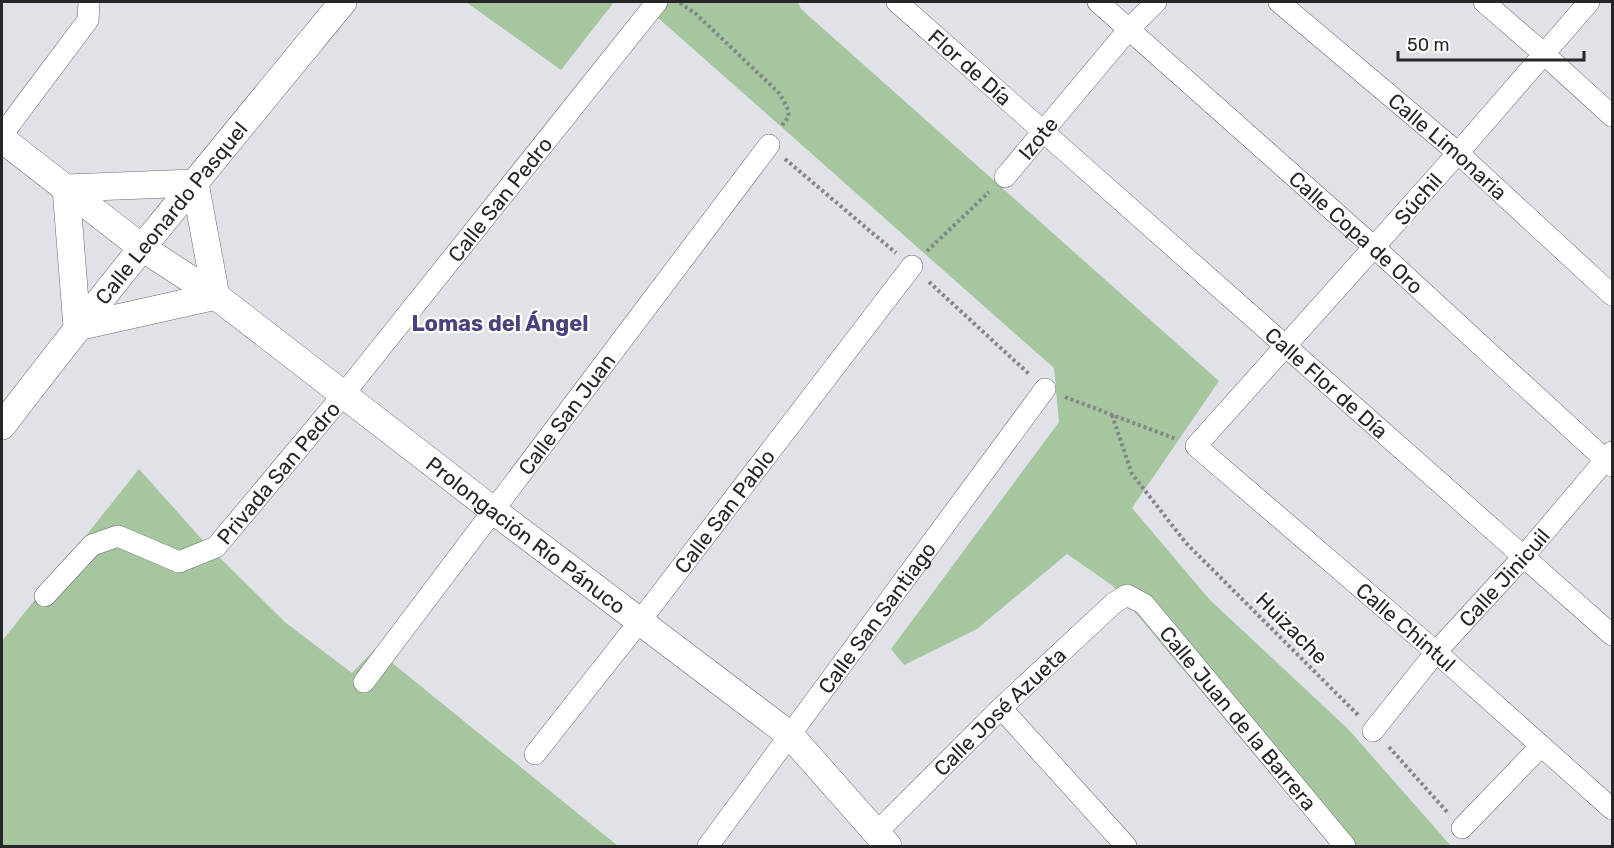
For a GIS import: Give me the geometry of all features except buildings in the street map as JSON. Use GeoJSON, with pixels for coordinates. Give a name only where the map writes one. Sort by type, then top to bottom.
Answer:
{"type":"FeatureCollection","features":[{"type":"Feature","properties":{"kind":"street"},"geometry":{"type":"LineString","coordinates":[[2,137],[88,20],[89,2]]}},
{"type":"Feature","properties":{"kind":"street","name":"Calle Leonardo Pasquel"},"geometry":{"type":"LineString","coordinates":[[2,426],[141,247],[343,2]]}},
{"type":"Feature","properties":{"kind":"street","name":"Calle San Pedro"},"geometry":{"type":"LineString","coordinates":[[343,395],[657,2]]}},
{"type":"Feature","properties":{"kind":"street","name":"Flor de Día"},"geometry":{"type":"LineString","coordinates":[[897,2],[1042,131]]}},
{"type":"Feature","properties":{"kind":"street","name":"Calle Copa de Oro"},"geometry":{"type":"LineString","coordinates":[[1098,2],[1610,459]]}},
{"type":"Feature","properties":{"kind":"street","name":"Izote"},"geometry":{"type":"LineString","coordinates":[[1005,177],[1129,29],[1156,2]]}},
{"type":"Feature","properties":{"kind":"street","name":"Calle Limonaria"},"geometry":{"type":"LineString","coordinates":[[1279,2],[1458,153],[1612,295]]}},
{"type":"Feature","properties":{"kind":"street"},"geometry":{"type":"LineString","coordinates":[[1484,2],[1612,117]]}},
{"type":"Feature","properties":{"kind":"street","name":"Súchil"},"geometry":{"type":"LineString","coordinates":[[1196,446],[1375,248],[1589,2]]}},
{"type":"Feature","properties":{"kind":"street","name":"Calle Flor de Día"},"geometry":{"type":"LineString","coordinates":[[1042,131],[1612,635]]}},
{"type":"Feature","properties":{"kind":"street","name":"Prolongación Río Pánuco"},"geometry":{"type":"LineString","coordinates":[[2,137],[141,247],[216,296],[494,511],[790,735],[882,839]]}},
{"type":"Feature","properties":{"kind":"street","name":"Calle San Juan"},"geometry":{"type":"LineString","coordinates":[[364,682],[769,145]]}},
{"type":"Feature","properties":{"kind":"street"},"geometry":{"type":"LineString","coordinates":[[195,183],[216,296],[77,327],[66,188],[195,183]]}},
{"type":"Feature","properties":{"kind":"street","name":"Calle San Pablo"},"geometry":{"type":"LineString","coordinates":[[535,754],[912,266]]}},
{"type":"Feature","properties":{"kind":"street","name":"Calle San Santiago"},"geometry":{"type":"LineString","coordinates":[[708,846],[1045,389]]}},
{"type":"Feature","properties":{"kind":"street","name":"Privada San Pedro"},"geometry":{"type":"LineString","coordinates":[[45,596],[92,545],[118,536],[179,562],[216,547],[343,395]]}},
{"type":"Feature","properties":{"kind":"street","name":"Calle Chintul"},"geometry":{"type":"LineString","coordinates":[[1196,446],[1436,652],[1612,809]]}},
{"type":"Feature","properties":{"kind":"street","name":"Calle Jinicuil"},"geometry":{"type":"LineString","coordinates":[[1373,731],[1436,652],[1610,459]]}},
{"type":"Feature","properties":{"kind":"street","name":"Calle José Azueta"},"geometry":{"type":"LineString","coordinates":[[882,839],[1001,708],[1114,603],[1127,595]]}},
{"type":"Feature","properties":{"kind":"street","name":"Calle Juan de la Barrera"},"geometry":{"type":"LineString","coordinates":[[1127,595],[1143,604],[1345,846]]}},
{"type":"Feature","properties":{"kind":"street"},"geometry":{"type":"LineString","coordinates":[[1001,708],[1126,846]]}},
{"type":"Feature","properties":{"kind":"street"},"geometry":{"type":"LineString","coordinates":[[1462,828],[1541,746]]}},
{"type":"Feature","properties":{"kind":"path","name":"Izote"},"geometry":{"type":"LineString","coordinates":[[912,266],[1005,177]]}},
{"type":"Feature","properties":{"kind":"path","name":"Huizache"},"geometry":{"type":"LineString","coordinates":[[1111,414],[1132,474],[1186,543],[1373,731],[1462,828]]}},
{"type":"Feature","properties":{"kind":"green space"},"geometry":{"type":"Polygon","coordinates":[[[466,2],[614,2],[561,70],[466,2]]]}},
{"type":"Feature","properties":{"kind":"green space"},"geometry":{"type":"Polygon","coordinates":[[[640,2],[798,2],[801,9],[1219,381],[1132,508],[1210,600],[1349,730],[1451,846],[1331,846],[1113,586],[1067,554],[977,629],[904,665],[891,649],[1059,422],[1054,368],[640,2]]]}},
{"type":"Feature","properties":{"kind":"green space"},"geometry":{"type":"Polygon","coordinates":[[[139,469],[207,545],[286,623],[352,673],[375,649],[618,846],[2,846],[2,641],[139,469]]]}},
{"type":"Feature","properties":{"kind":"district","name":"Lomas del Ángel"},"geometry":{"type":"Point","coordinates":[500,323]}}]}
